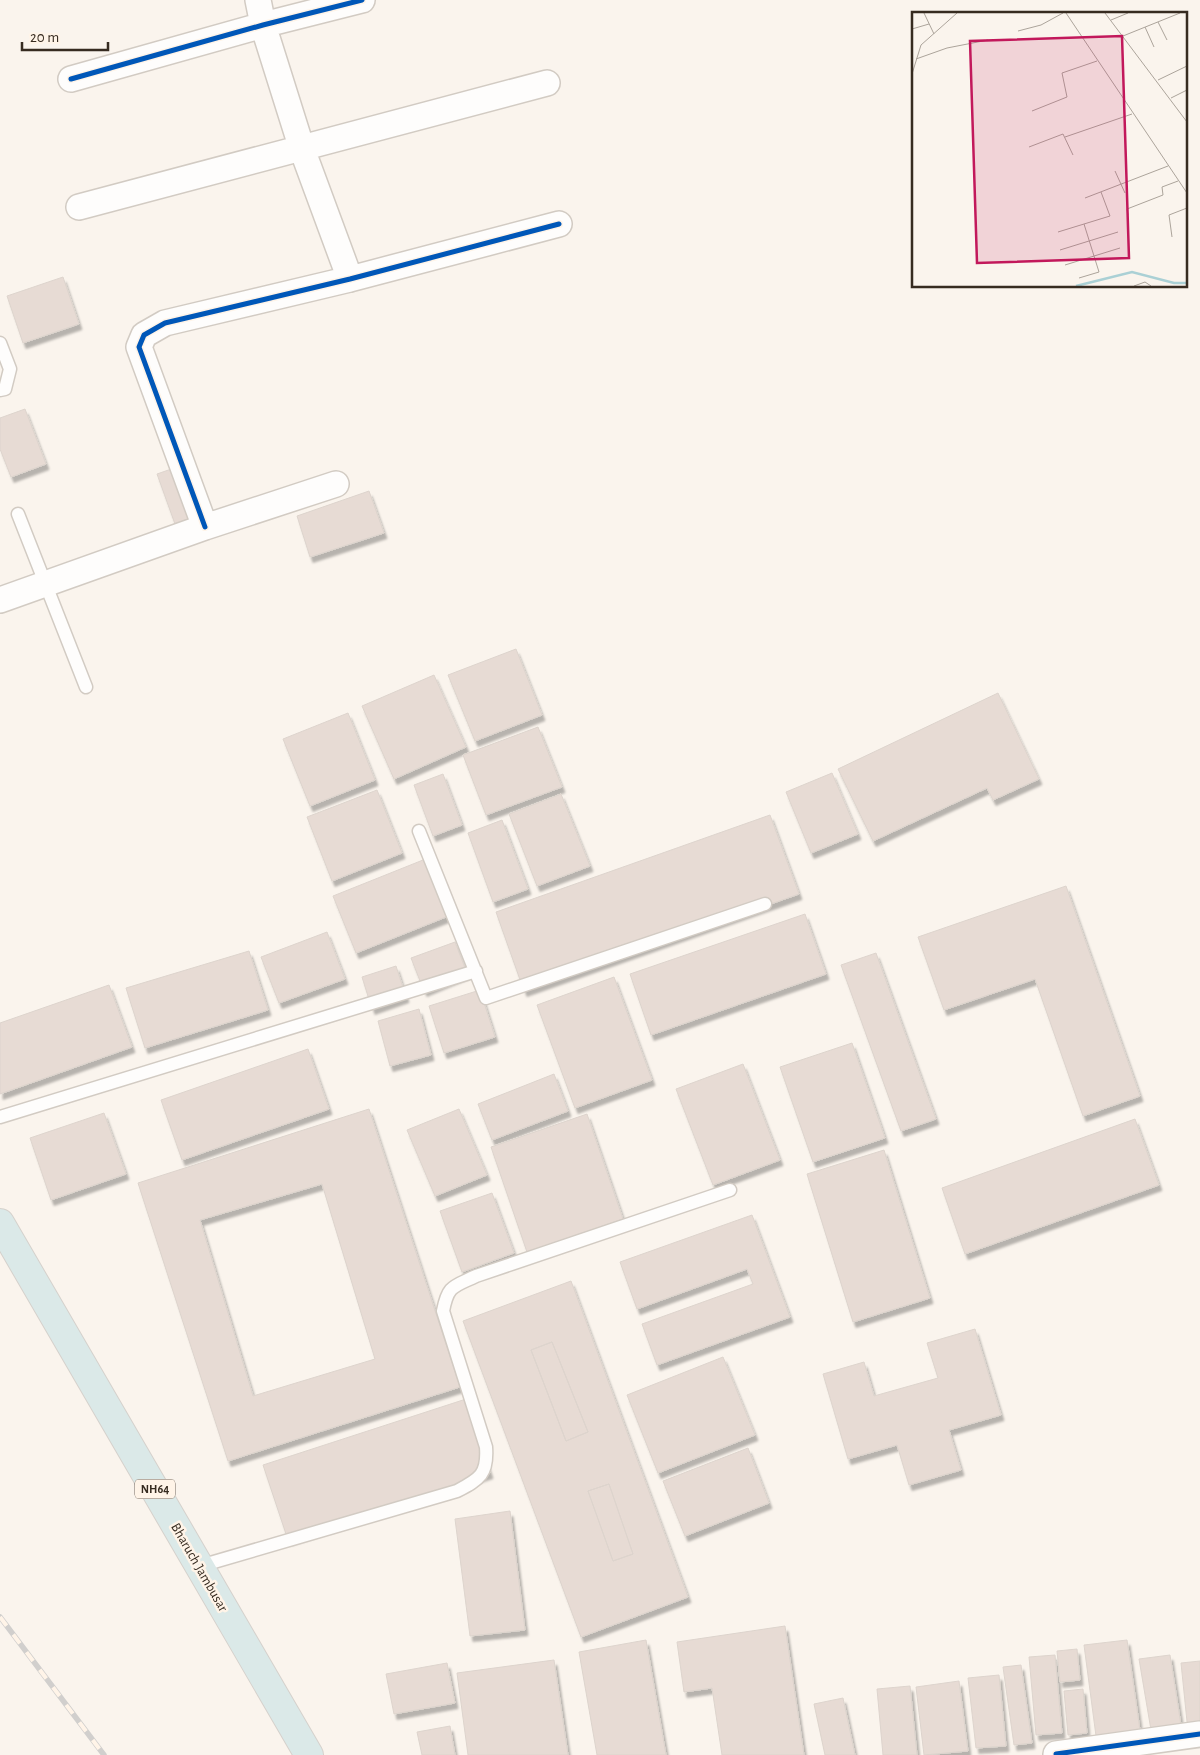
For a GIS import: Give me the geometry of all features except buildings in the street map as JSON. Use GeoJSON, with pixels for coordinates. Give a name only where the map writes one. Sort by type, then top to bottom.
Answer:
{"type":"FeatureCollection","features":[{"type":"Feature","properties":{"kind":"highway","name":"Bharuch Jambusar"},"geometry":{"type":"LineString","coordinates":[[0,1223],[309,1755]]}},
{"type":"Feature","properties":{"kind":"street"},"geometry":{"type":"LineString","coordinates":[[258,0],[263,26],[302,149],[350,279]]}},
{"type":"Feature","properties":{"kind":"street"},"geometry":{"type":"LineString","coordinates":[[72,79],[362,0]]}},
{"type":"Feature","properties":{"kind":"street"},"geometry":{"type":"LineString","coordinates":[[79,207],[547,83]]}},
{"type":"Feature","properties":{"kind":"street"},"geometry":{"type":"LineString","coordinates":[[204,527],[139,347],[144,335],[165,322],[350,279],[559,224]]}},
{"type":"Feature","properties":{"kind":"street"},"geometry":{"type":"LineString","coordinates":[[0,600],[204,527],[336,484]]}},
{"type":"Feature","properties":{"kind":"street"},"geometry":{"type":"LineString","coordinates":[[1056,1754],[1200,1734]]}},
{"type":"Feature","properties":{"kind":"lane"},"geometry":{"type":"LineString","coordinates":[[0,342],[10,370],[4,388],[0,390]]}},
{"type":"Feature","properties":{"kind":"lane"},"geometry":{"type":"LineString","coordinates":[[18,514],[86,687]]}},
{"type":"Feature","properties":{"kind":"lane"},"geometry":{"type":"LineString","coordinates":[[419,831],[486,998],[764,904]]}},
{"type":"Feature","properties":{"kind":"lane"},"geometry":{"type":"LineString","coordinates":[[0,1117],[476,971]]}},
{"type":"Feature","properties":{"kind":"lane"},"geometry":{"type":"LineString","coordinates":[[200,1566],[458,1491],[477,1480],[487,1463],[486,1447],[443,1312],[446,1297],[451,1288],[476,1276],[730,1190]]}},
{"type":"Feature","properties":{"kind":"railway"},"geometry":{"type":"LineString","coordinates":[[0,1617],[104,1755]]}},
{"type":"Feature","properties":{"kind":"cycle path"},"geometry":{"type":"LineString","coordinates":[[71,79],[263,25],[362,0]]}},
{"type":"Feature","properties":{"kind":"cycle path"},"geometry":{"type":"LineString","coordinates":[[205,527],[139,347],[144,335],[165,323],[350,279],[559,224]]}},
{"type":"Feature","properties":{"kind":"cycle path"},"geometry":{"type":"LineString","coordinates":[[1056,1754],[1200,1734]]}}]}
